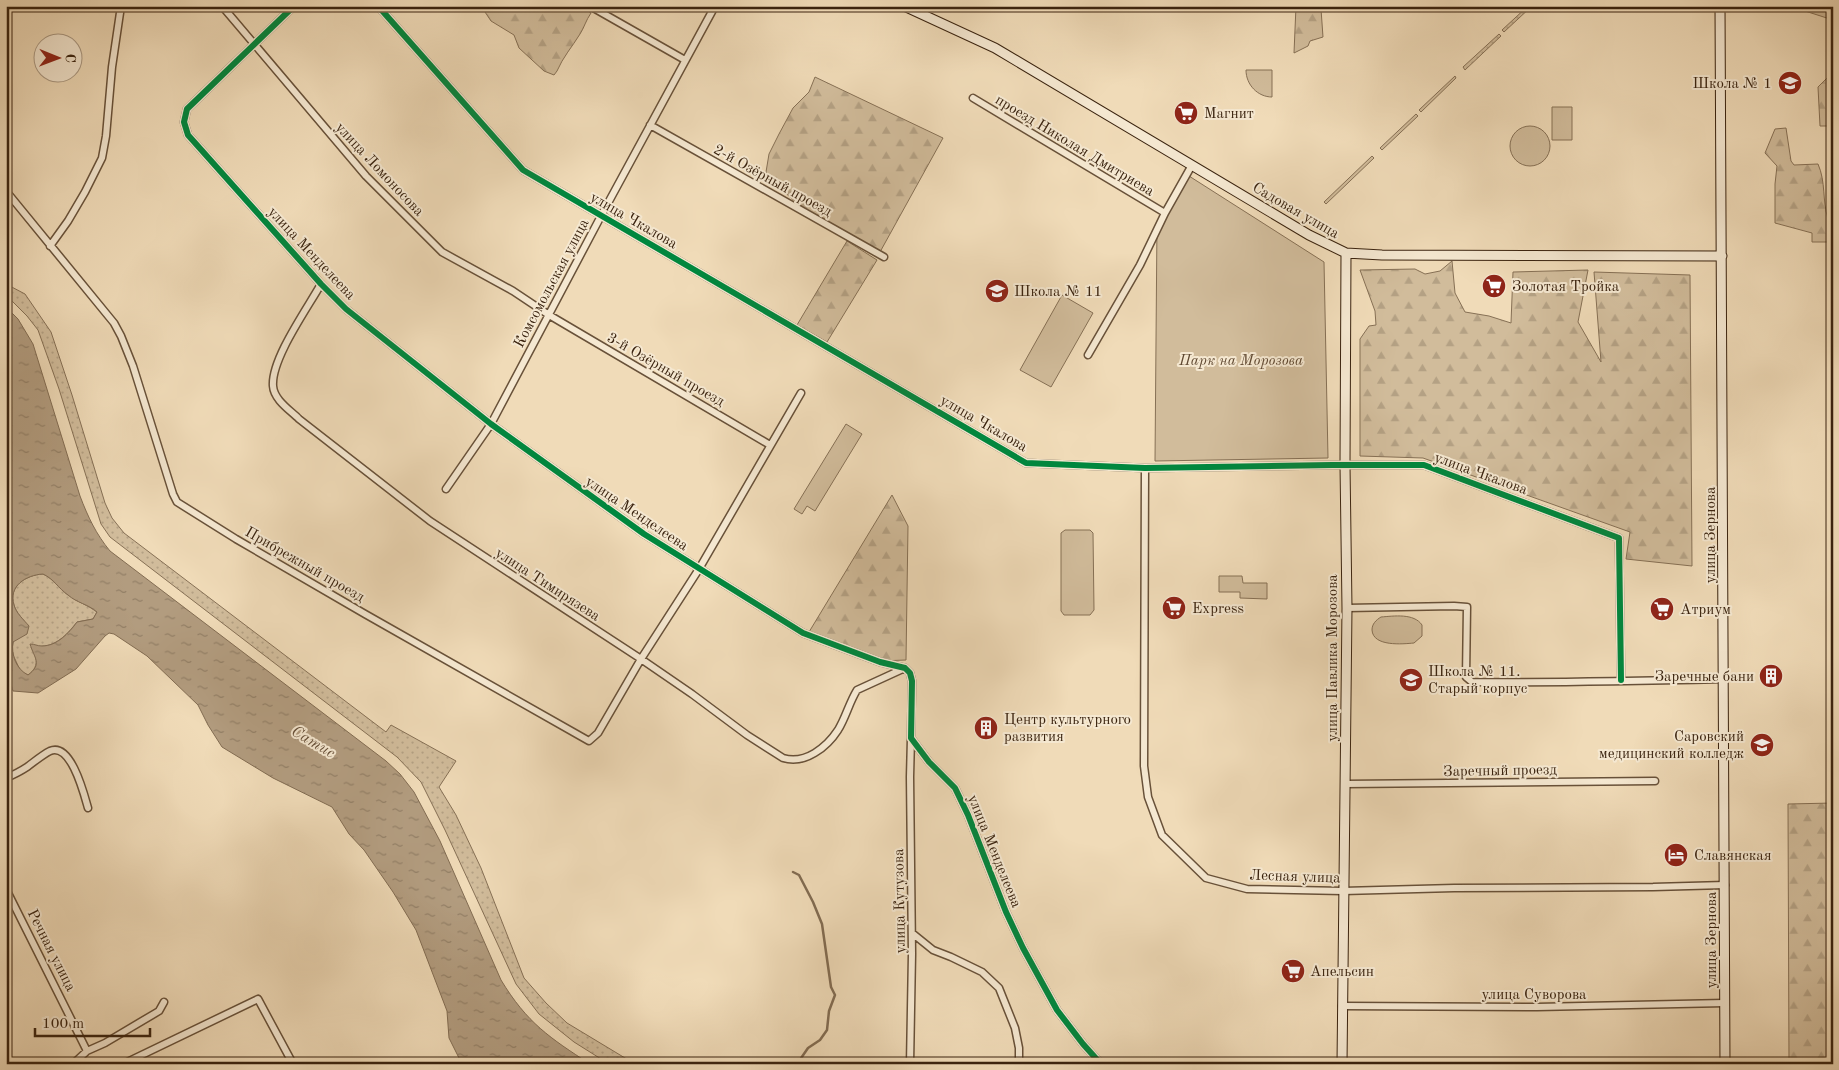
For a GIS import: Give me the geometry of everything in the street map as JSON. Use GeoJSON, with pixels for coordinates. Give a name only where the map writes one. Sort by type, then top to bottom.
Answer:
{"type":"FeatureCollection","features":[{"type":"Feature","properties":{"kind":"street"},"geometry":{"type":"LineString","coordinates":[[50,246],[85,192],[102,158],[121,6]]}},
{"type":"Feature","properties":{"kind":"street","name":"улица Ломоносова"},"geometry":{"type":"LineString","coordinates":[[222,6],[366,176],[442,252],[513,291],[549,315]]}},
{"type":"Feature","properties":{"kind":"street","name":"улица Менделеева"},"geometry":{"type":"LineString","coordinates":[[294,6],[187,109],[184,122],[188,136],[321,284],[346,309],[490,424],[603,506],[699,569],[803,633],[880,662],[906,668]]}},
{"type":"Feature","properties":{"kind":"street","name":"улица Чкалова"},"geometry":{"type":"LineString","coordinates":[[378,6],[523,170],[1026,463],[1145,468],[1345,464],[1424,465],[1619,538],[1621,680]]}},
{"type":"Feature","properties":{"kind":"street"},"geometry":{"type":"LineString","coordinates":[[590,6],[685,60]]}},
{"type":"Feature","properties":{"kind":"street","name":"Комсомольская улица"},"geometry":{"type":"LineString","coordinates":[[446,489],[490,424],[715,6]]}},
{"type":"Feature","properties":{"kind":"street","name":"Садовая улица"},"geometry":{"type":"LineString","coordinates":[[904,6],[994,48],[1309,234],[1346,253],[1501,256],[1722,256]]}},
{"type":"Feature","properties":{"kind":"street","name":"улица Зернова"},"geometry":{"type":"LineString","coordinates":[[1720,6],[1725,1064]]}},
{"type":"Feature","properties":{"kind":"street","name":"проезд Николая Дмитриева"},"geometry":{"type":"LineString","coordinates":[[973,98],[1165,213]]}},
{"type":"Feature","properties":{"kind":"street","name":"2-й Озёрный проезд"},"geometry":{"type":"LineString","coordinates":[[650,125],[884,257]]}},
{"type":"Feature","properties":{"kind":"street"},"geometry":{"type":"LineString","coordinates":[[1088,355],[1140,265],[1165,213],[1192,165]]}},
{"type":"Feature","properties":{"kind":"street","name":"Прибрежный проезд"},"geometry":{"type":"LineString","coordinates":[[6,191],[114,323],[122,336],[173,494],[177,502],[182,506],[365,614],[589,741],[598,733],[641,659]]}},
{"type":"Feature","properties":{"kind":"street","name":"улица Павлика Морозова"},"geometry":{"type":"LineString","coordinates":[[1342,1064],[1347,608],[1345,464],[1346,253]]}},
{"type":"Feature","properties":{"kind":"street","name":"улица Тимирязева"},"geometry":{"type":"LineString","coordinates":[[321,284],[277,360],[273,386],[279,400],[299,419],[430,521],[641,659],[747,735],[789,760],[811,756],[820,750],[838,730],[857,690],[906,668]]}},
{"type":"Feature","properties":{"kind":"street","name":"3-й Озёрный проезд"},"geometry":{"type":"LineString","coordinates":[[549,315],[770,445]]}},
{"type":"Feature","properties":{"kind":"street"},"geometry":{"type":"LineString","coordinates":[[641,659],[699,569],[801,392]]}},
{"type":"Feature","properties":{"kind":"street","name":"Лесная улица"},"geometry":{"type":"LineString","coordinates":[[1145,468],[1144,766],[1148,797],[1162,834],[1206,878],[1247,889],[1344,891],[1454,888],[1653,887],[1725,884]]}},
{"type":"Feature","properties":{"kind":"street"},"geometry":{"type":"LineString","coordinates":[[1347,608],[1467,607],[1466,677],[1472,682],[1588,683],[1621,680],[1724,679]]}},
{"type":"Feature","properties":{"kind":"street"},"geometry":{"type":"LineString","coordinates":[[906,668],[910,673],[912,681],[911,738]]}},
{"type":"Feature","properties":{"kind":"street","name":"улица Менделеева"},"geometry":{"type":"LineString","coordinates":[[911,738],[928,762],[955,788],[968,814],[1006,912],[1024,948],[1057,1010],[1101,1064]]}},
{"type":"Feature","properties":{"kind":"street","name":"улица Кутузова"},"geometry":{"type":"LineString","coordinates":[[910,1064],[912,933],[911,738]]}},
{"type":"Feature","properties":{"kind":"street"},"geometry":{"type":"LineString","coordinates":[[6,778],[24,769],[50,751],[57,750],[63,753],[79,776],[88,808]]}},
{"type":"Feature","properties":{"kind":"street","name":"Заречный проезд"},"geometry":{"type":"LineString","coordinates":[[1345,784],[1655,781]]}},
{"type":"Feature","properties":{"kind":"street","name":"Речная улица"},"geometry":{"type":"LineString","coordinates":[[6,888],[87,1050]]}},
{"type":"Feature","properties":{"kind":"street"},"geometry":{"type":"LineString","coordinates":[[912,933],[933,950],[951,956],[982,972],[999,988],[1015,1028],[1019,1048],[1019,1064]]}},
{"type":"Feature","properties":{"kind":"street"},"geometry":{"type":"LineString","coordinates":[[123,1064],[258,999],[293,1064]]}},
{"type":"Feature","properties":{"kind":"street"},"geometry":{"type":"LineString","coordinates":[[73,1064],[87,1050],[105,1043],[159,1010],[164,1002]]}},
{"type":"Feature","properties":{"kind":"street","name":"улица Суворова"},"geometry":{"type":"LineString","coordinates":[[1342,1006],[1546,1007],[1725,1003]]}},
{"type":"Feature","properties":{"kind":"green space"},"geometry":{"type":"Polygon","coordinates":[[[481,6],[580,6],[591,13],[554,75],[544,71],[519,48],[514,35],[491,21],[481,6]]]}},
{"type":"Feature","properties":{"kind":"green space"},"geometry":{"type":"Polygon","coordinates":[[[1296,6],[1322,6],[1323,37],[1310,41],[1308,46],[1294,53],[1296,6]]]}},
{"type":"Feature","properties":{"kind":"green space"},"geometry":{"type":"Polygon","coordinates":[[[1528,6],[1532,6],[1504,32],[1502,30],[1528,6]]]}},
{"type":"Feature","properties":{"kind":"green space"},"geometry":{"type":"Polygon","coordinates":[[[1805,6],[1833,6],[1833,20],[1805,11],[1805,6]]]}},
{"type":"Feature","properties":{"kind":"green space"},"geometry":{"type":"Polygon","coordinates":[[[1499,34],[1501,36],[1465,70],[1463,67],[1499,34]]]}},
{"type":"Feature","properties":{"kind":"green space"},"geometry":{"type":"Polygon","coordinates":[[[1246,70],[1272,70],[1272,97],[1262,95],[1254,89],[1248,81],[1246,70]]]}},
{"type":"Feature","properties":{"kind":"green space"},"geometry":{"type":"Polygon","coordinates":[[[1830,75],[1833,75],[1833,126],[1820,126],[1818,87],[1830,75]]]}},
{"type":"Feature","properties":{"kind":"green space"},"geometry":{"type":"Polygon","coordinates":[[[1455,76],[1456,78],[1421,112],[1419,110],[1455,76]]]}},
{"type":"Feature","properties":{"kind":"green space"},"geometry":{"type":"Polygon","coordinates":[[[815,77],[943,138],[880,252],[804,208],[777,185],[766,172],[769,154],[779,134],[793,108],[809,92],[815,77]]]}},
{"type":"Feature","properties":{"kind":"green space"},"geometry":{"type":"Polygon","coordinates":[[[1552,107],[1572,107],[1572,140],[1552,140],[1552,107]]]}},
{"type":"Feature","properties":{"kind":"green space"},"geometry":{"type":"Polygon","coordinates":[[[1416,114],[1418,116],[1382,150],[1380,148],[1416,114]]]}},
{"type":"Feature","properties":{"kind":"green space"},"geometry":{"type":"Polygon","coordinates":[[[1534,126],[1541,129],[1547,135],[1550,146],[1549,154],[1541,163],[1534,166],[1526,166],[1519,163],[1511,154],[1510,142],[1513,135],[1522,127],[1534,126]]]}},
{"type":"Feature","properties":{"kind":"green space"},"geometry":{"type":"Polygon","coordinates":[[[1786,128],[1791,161],[1794,165],[1818,164],[1828,219],[1833,219],[1833,242],[1812,242],[1812,233],[1775,223],[1777,166],[1765,153],[1775,129],[1786,128]]]}},
{"type":"Feature","properties":{"kind":"green space"},"geometry":{"type":"Polygon","coordinates":[[[1372,156],[1374,158],[1326,204],[1324,202],[1372,156]]]}},
{"type":"Feature","properties":{"kind":"green space","name":"Парк на Морозова"},"geometry":{"type":"Polygon","coordinates":[[[1189,176],[1324,262],[1328,458],[1155,461],[1157,223],[1189,176]]]}},
{"type":"Feature","properties":{"kind":"green space"},"geometry":{"type":"Polygon","coordinates":[[[847,241],[877,260],[827,342],[797,325],[847,241]]]}},
{"type":"Feature","properties":{"kind":"green space"},"geometry":{"type":"Polygon","coordinates":[[[1452,261],[1455,293],[1465,312],[1489,316],[1511,323],[1513,272],[1588,270],[1578,322],[1601,362],[1594,272],[1690,275],[1692,566],[1626,559],[1630,532],[1423,458],[1360,456],[1360,339],[1369,326],[1376,325],[1375,311],[1360,270],[1415,269],[1425,274],[1440,271],[1452,261]]]}},
{"type":"Feature","properties":{"kind":"green space"},"geometry":{"type":"Polygon","coordinates":[[[6,284],[25,294],[51,332],[105,503],[112,518],[124,533],[386,732],[391,725],[456,761],[439,787],[456,815],[481,868],[524,978],[567,1023],[635,1064],[609,1064],[574,1042],[539,1014],[516,984],[421,782],[397,757],[110,537],[101,524],[59,389],[38,330],[6,295],[6,284]]]}},
{"type":"Feature","properties":{"kind":"green space"},"geometry":{"type":"Polygon","coordinates":[[[1062,295],[1093,313],[1051,387],[1020,370],[1062,295]]]}},
{"type":"Feature","properties":{"kind":"green space"},"geometry":{"type":"Polygon","coordinates":[[[846,424],[862,434],[815,511],[807,506],[802,514],[794,509],[846,424]]]}},
{"type":"Feature","properties":{"kind":"green space"},"geometry":{"type":"Polygon","coordinates":[[[892,495],[908,526],[906,660],[880,661],[809,632],[892,495]]]}},
{"type":"Feature","properties":{"kind":"green space"},"geometry":{"type":"Polygon","coordinates":[[[1065,530],[1090,530],[1093,533],[1094,610],[1090,615],[1064,615],[1061,611],[1061,533],[1065,530]]]}},
{"type":"Feature","properties":{"kind":"green space"},"geometry":{"type":"Polygon","coordinates":[[[43,574],[71,597],[97,612],[93,619],[77,622],[58,641],[49,645],[31,647],[35,655],[36,666],[28,675],[21,672],[12,650],[13,642],[28,626],[18,614],[13,598],[16,587],[25,579],[43,574]]]}},
{"type":"Feature","properties":{"kind":"green space"},"geometry":{"type":"Polygon","coordinates":[[[1219,576],[1242,576],[1243,583],[1267,583],[1267,599],[1240,598],[1240,592],[1219,592],[1219,576]]]}},
{"type":"Feature","properties":{"kind":"green space"},"geometry":{"type":"Polygon","coordinates":[[[1403,616],[1414,619],[1422,625],[1422,636],[1414,643],[1396,644],[1383,642],[1377,639],[1372,630],[1377,619],[1381,617],[1403,616]]]}},
{"type":"Feature","properties":{"kind":"green space"},"geometry":{"type":"Polygon","coordinates":[[[1833,803],[1833,1064],[1789,1064],[1788,804],[1833,803]]]}},
{"type":"Feature","properties":{"kind":"water","name":"Сатис"},"geometry":{"type":"Polygon","coordinates":[[[6,307],[18,319],[33,344],[80,496],[93,525],[105,545],[110,551],[386,761],[400,774],[414,792],[440,841],[501,980],[530,1019],[563,1046],[590,1064],[468,1064],[460,1060],[449,1038],[447,1011],[416,930],[393,892],[364,850],[349,834],[332,807],[273,778],[222,747],[198,705],[147,656],[114,634],[109,633],[76,669],[38,693],[13,691],[6,667],[6,307]],[[43,574],[25,579],[16,587],[14,592],[15,608],[29,626],[27,634],[13,642],[13,652],[17,665],[28,675],[33,671],[36,664],[30,644],[42,646],[53,644],[77,622],[93,619],[97,612],[71,598],[43,574]]]}},
{"type":"Feature","properties":{"kind":"waterway"},"geometry":{"type":"LineString","coordinates":[[793,872],[799,875],[822,924],[831,987],[835,995],[829,1011],[827,1030],[820,1040],[808,1048],[797,1064]]}},
{"type":"Feature","properties":{"kind":"cycle path"},"geometry":{"type":"LineString","coordinates":[[294,6],[187,109],[184,122],[188,135],[321,284],[346,309],[491,424],[644,534],[803,633],[880,662],[905,668],[910,673],[912,681],[911,738],[929,762],[955,788],[968,815],[1006,912],[1023,948],[1057,1010],[1101,1064]]}},
{"type":"Feature","properties":{"kind":"cycle path"},"geometry":{"type":"LineString","coordinates":[[378,6],[523,170],[1026,463],[1145,468],[1424,465],[1619,538],[1621,680]]}},
{"type":"Feature","properties":{"kind":"place","name":"Школа № 1"},"geometry":{"type":"Point","coordinates":[1790,83]}},
{"type":"Feature","properties":{"kind":"place","name":"Магнит"},"geometry":{"type":"Point","coordinates":[1186,113]}},
{"type":"Feature","properties":{"kind":"place","name":"Золотая Тройка"},"geometry":{"type":"Point","coordinates":[1494,286]}},
{"type":"Feature","properties":{"kind":"place","name":"Школа № 11"},"geometry":{"type":"Point","coordinates":[997,291]}},
{"type":"Feature","properties":{"kind":"place","name":"Express"},"geometry":{"type":"Point","coordinates":[1174,608]}},
{"type":"Feature","properties":{"kind":"place","name":"Атриум"},"geometry":{"type":"Point","coordinates":[1662,609]}},
{"type":"Feature","properties":{"kind":"place","name":"Заречные бани"},"geometry":{"type":"Point","coordinates":[1771,676]}},
{"type":"Feature","properties":{"kind":"place","name":"Школа № 11. Старый корпус"},"geometry":{"type":"Point","coordinates":[1411,680]}},
{"type":"Feature","properties":{"kind":"place","name":"Центр культурного развития"},"geometry":{"type":"Point","coordinates":[986,728]}},
{"type":"Feature","properties":{"kind":"place","name":"Саровский медицинский колледж"},"geometry":{"type":"Point","coordinates":[1762,745]}},
{"type":"Feature","properties":{"kind":"place","name":"Славянская"},"geometry":{"type":"Point","coordinates":[1676,855]}},
{"type":"Feature","properties":{"kind":"place","name":"Апельсин"},"geometry":{"type":"Point","coordinates":[1293,971]}}]}
